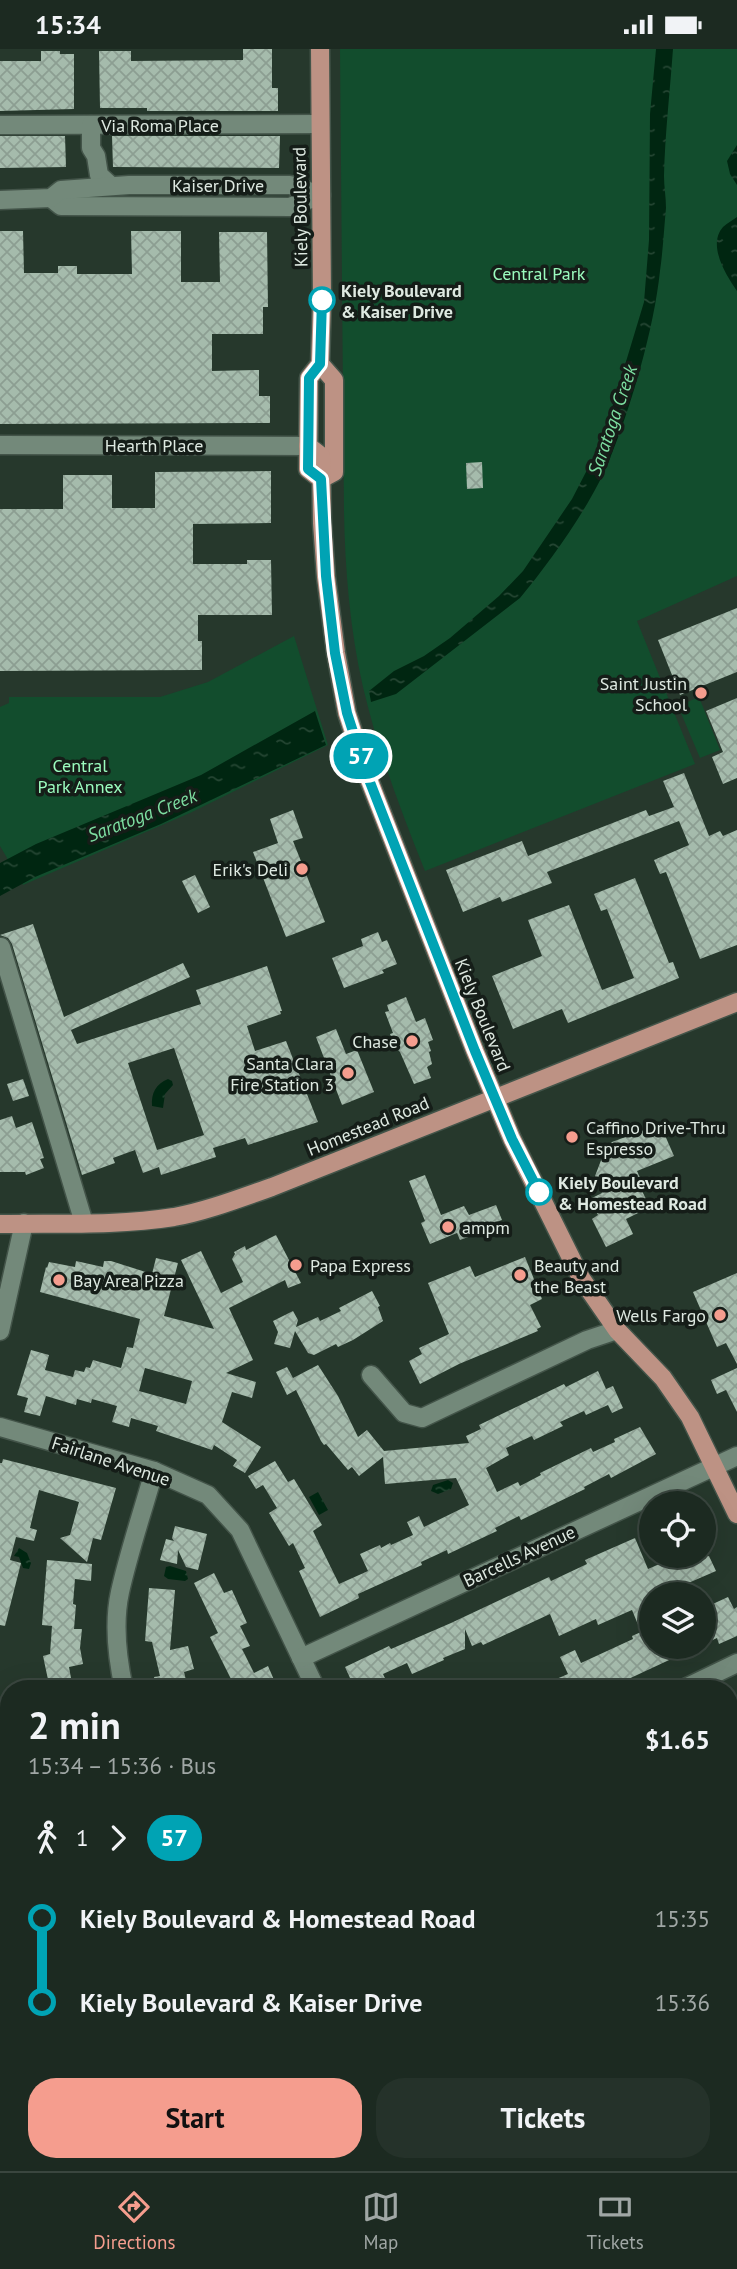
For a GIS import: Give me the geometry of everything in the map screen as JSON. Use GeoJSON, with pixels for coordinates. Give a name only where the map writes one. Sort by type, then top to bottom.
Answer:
{"type":"FeatureCollection","features":[{"type":"Feature","properties":{"kind":"main road","name":"Kiely Boulevard"},"geometry":{"type":"LineString","coordinates":[[320,49],[320,364],[309,378],[308,469],[321,479]]}},
{"type":"Feature","properties":{"kind":"main road","name":"Kiely Boulevard"},"geometry":{"type":"LineString","coordinates":[[320,364],[334,380],[334,472],[321,479]]}},
{"type":"Feature","properties":{"kind":"main road","name":"Kiely Boulevard"},"geometry":{"type":"LineString","coordinates":[[321,479],[327,589],[335,653],[347,713],[366,772],[494,1098],[581,1277],[617,1330],[663,1378],[690,1417],[737,1514]]}},
{"type":"Feature","properties":{"kind":"main road","name":"Homestead Road"},"geometry":{"type":"LineString","coordinates":[[0,1224],[84,1223],[175,1216],[219,1204],[272,1187],[737,1002]]}},
{"type":"Feature","properties":{"kind":"street","name":"Via Roma Place"},"geometry":{"type":"LineString","coordinates":[[0,125],[320,124]]}},
{"type":"Feature","properties":{"kind":"street"},"geometry":{"type":"LineString","coordinates":[[91,125],[91,148],[86,157],[86,171],[103,206]]}},
{"type":"Feature","properties":{"kind":"street"},"geometry":{"type":"LineString","coordinates":[[91,148],[96,156],[99,175],[111,186]]}},
{"type":"Feature","properties":{"kind":"street","name":"Kaiser Drive"},"geometry":{"type":"LineString","coordinates":[[0,200],[51,198],[61,190],[129,185],[290,185],[321,195]]}},
{"type":"Feature","properties":{"kind":"street","name":"Kaiser Drive"},"geometry":{"type":"LineString","coordinates":[[51,198],[61,206],[290,207],[321,195]]}},
{"type":"Feature","properties":{"kind":"street","name":"Hearth Place"},"geometry":{"type":"LineString","coordinates":[[0,445],[308,446]]}},
{"type":"Feature","properties":{"kind":"street"},"geometry":{"type":"LineString","coordinates":[[1,947],[84,1223]]}},
{"type":"Feature","properties":{"kind":"street"},"geometry":{"type":"LineString","coordinates":[[0,1331],[24,1223]]}},
{"type":"Feature","properties":{"kind":"street"},"geometry":{"type":"LineString","coordinates":[[371,1375],[404,1413],[422,1418],[587,1340],[617,1330]]}},
{"type":"Feature","properties":{"kind":"street","name":"Fairlane Avenue"},"geometry":{"type":"LineString","coordinates":[[0,1427],[154,1471],[208,1495],[240,1529],[312,1680]]}},
{"type":"Feature","properties":{"kind":"street","name":"Barcells Avenue"},"geometry":{"type":"LineString","coordinates":[[301,1658],[737,1456]]}},
{"type":"Feature","properties":{"kind":"street"},"geometry":{"type":"LineString","coordinates":[[122,1680],[117,1628],[120,1593],[154,1471]]}},
{"type":"Feature","properties":{"kind":"street"},"geometry":{"type":"LineString","coordinates":[[702,1680],[737,1663]]}},
{"type":"Feature","properties":{"kind":"green space","name":"Central Park"},"geometry":{"type":"Polygon","coordinates":[[[340,49],[737,49],[737,576],[637,621],[695,764],[425,871],[391,781],[369,711],[358,665],[349,600],[344,511],[340,49]]]}},
{"type":"Feature","properties":{"kind":"green space","name":"Central Park Annex"},"geometry":{"type":"Polygon","coordinates":[[[294,636],[328,745],[190,813],[23,885],[0,846],[0,707],[9,703],[9,697],[160,697],[208,682],[294,636]]]}},
{"type":"Feature","properties":{"kind":"green space"},"geometry":{"type":"Polygon","coordinates":[[[699,697],[720,750],[700,758],[678,706],[699,697]]]}},
{"type":"Feature","properties":{"kind":"water","name":"Saratoga Creek"},"geometry":{"type":"Polygon","coordinates":[[[656,49],[673,49],[665,144],[666,208],[661,263],[653,318],[625,417],[609,461],[592,496],[569,533],[520,598],[396,694],[371,702],[369,691],[394,671],[424,656],[450,638],[499,596],[523,571],[572,499],[602,441],[644,302],[649,240],[650,114],[656,49]]]}},
{"type":"Feature","properties":{"kind":"water"},"geometry":{"type":"Polygon","coordinates":[[[737,145],[737,185],[730,174],[727,161],[737,145]]]}},
{"type":"Feature","properties":{"kind":"water"},"geometry":{"type":"Polygon","coordinates":[[[737,217],[737,291],[720,260],[717,242],[723,227],[737,217]]]}},
{"type":"Feature","properties":{"kind":"water","name":"Saratoga Creek"},"geometry":{"type":"Polygon","coordinates":[[[315,711],[326,745],[161,824],[35,877],[0,896],[0,863],[36,844],[201,775],[315,711]]]}},
{"type":"Feature","properties":{"kind":"water"},"geometry":{"type":"Polygon","coordinates":[[[168,1079],[173,1085],[165,1094],[163,1108],[152,1106],[155,1089],[168,1079]]]}},
{"type":"Feature","properties":{"kind":"water"},"geometry":{"type":"Polygon","coordinates":[[[448,1480],[453,1483],[451,1489],[438,1494],[431,1491],[433,1485],[448,1480]]]}},
{"type":"Feature","properties":{"kind":"water"},"geometry":{"type":"Polygon","coordinates":[[[318,1492],[328,1510],[319,1515],[309,1497],[318,1492]]]}},
{"type":"Feature","properties":{"kind":"water"},"geometry":{"type":"Polygon","coordinates":[[[19,1548],[27,1553],[31,1563],[29,1569],[23,1568],[19,1557],[14,1556],[19,1548]]]}},
{"type":"Feature","properties":{"kind":"water"},"geometry":{"type":"Polygon","coordinates":[[[166,1567],[186,1571],[188,1579],[168,1579],[164,1576],[166,1567]]]}},
{"type":"Feature","properties":{"kind":"building"},"geometry":{"type":"Polygon","coordinates":[[[243,49],[272,49],[272,88],[278,88],[278,111],[147,111],[147,108],[100,108],[99,51],[131,51],[131,61],[243,60],[243,49]]]}},
{"type":"Feature","properties":{"kind":"building"},"geometry":{"type":"Polygon","coordinates":[[[41,51],[74,54],[74,109],[0,111],[0,61],[41,61],[41,51]]]}},
{"type":"Feature","properties":{"kind":"building"},"geometry":{"type":"Polygon","coordinates":[[[0,136],[65,136],[66,167],[0,168],[0,136]]]}},
{"type":"Feature","properties":{"kind":"building"},"geometry":{"type":"Polygon","coordinates":[[[112,136],[280,136],[279,168],[113,167],[112,136]]]}},
{"type":"Feature","properties":{"kind":"building"},"geometry":{"type":"Polygon","coordinates":[[[0,231],[23,231],[24,273],[58,273],[58,266],[77,266],[77,274],[132,274],[131,231],[181,231],[181,282],[220,282],[219,232],[267,232],[268,307],[263,307],[263,334],[212,334],[212,371],[259,370],[259,396],[270,396],[270,423],[0,424],[0,231]]]}},
{"type":"Feature","properties":{"kind":"building"},"geometry":{"type":"Polygon","coordinates":[[[482,462],[483,488],[467,489],[466,463],[482,462]]]}},
{"type":"Feature","properties":{"kind":"building"},"geometry":{"type":"Polygon","coordinates":[[[271,471],[271,523],[193,524],[193,564],[247,564],[247,560],[271,560],[272,615],[198,615],[198,641],[202,641],[202,670],[0,671],[0,509],[63,509],[63,475],[112,475],[112,508],[155,508],[155,472],[271,471]]]}},
{"type":"Feature","properties":{"kind":"building"},"geometry":{"type":"Polygon","coordinates":[[[737,608],[737,672],[680,695],[658,640],[737,608]]]}},
{"type":"Feature","properties":{"kind":"building"},"geometry":{"type":"Polygon","coordinates":[[[737,698],[737,778],[723,784],[712,757],[723,752],[706,711],[737,698]]]}},
{"type":"Feature","properties":{"kind":"building"},"geometry":{"type":"Polygon","coordinates":[[[684,773],[709,836],[720,831],[723,836],[737,830],[737,945],[700,959],[666,872],[660,874],[654,860],[689,845],[679,821],[547,872],[552,883],[502,902],[500,897],[463,912],[446,870],[522,841],[528,856],[646,810],[649,816],[674,807],[663,781],[684,773]]]}},
{"type":"Feature","properties":{"kind":"building"},"geometry":{"type":"Polygon","coordinates":[[[293,810],[303,838],[293,841],[325,922],[286,937],[253,852],[278,843],[270,819],[293,810]]]}},
{"type":"Feature","properties":{"kind":"building"},"geometry":{"type":"Polygon","coordinates":[[[195,875],[210,907],[198,913],[182,881],[195,875]]]}},
{"type":"Feature","properties":{"kind":"building"},"geometry":{"type":"Polygon","coordinates":[[[635,878],[669,963],[673,962],[679,978],[568,1023],[562,1009],[513,1029],[492,976],[542,956],[528,920],[569,905],[602,990],[634,978],[607,909],[601,911],[594,894],[635,878]]]}},
{"type":"Feature","properties":{"kind":"building"},"geometry":{"type":"Polygon","coordinates":[[[33,924],[64,1017],[183,963],[190,977],[71,1030],[77,1044],[201,1004],[196,990],[267,966],[282,1011],[281,1014],[247,1026],[255,1051],[286,1041],[318,1122],[248,1145],[245,1138],[213,1148],[216,1157],[161,1175],[159,1167],[143,1173],[135,1150],[113,1158],[115,1163],[82,1175],[12,944],[8,938],[0,935],[33,924]],[[174,1048],[128,1063],[157,1150],[204,1135],[174,1048]]]}},
{"type":"Feature","properties":{"kind":"building"},"geometry":{"type":"Polygon","coordinates":[[[378,932],[382,942],[387,940],[397,964],[382,970],[384,973],[344,988],[332,958],[363,946],[361,939],[378,932]]]}},
{"type":"Feature","properties":{"kind":"building","name":"Chase"},"geometry":{"type":"Polygon","coordinates":[[[406,997],[416,1022],[425,1018],[433,1040],[428,1042],[432,1064],[427,1067],[431,1078],[414,1084],[390,1034],[393,1033],[385,1012],[389,1011],[387,1005],[406,997]]]}},
{"type":"Feature","properties":{"kind":"building","name":"Santa Clara Fire Station 3"},"geometry":{"type":"Polygon","coordinates":[[[336,1029],[346,1054],[357,1050],[374,1092],[342,1105],[316,1037],[336,1029]]]}},
{"type":"Feature","properties":{"kind":"building"},"geometry":{"type":"Polygon","coordinates":[[[23,1079],[29,1096],[13,1101],[7,1084],[23,1079]]]}},
{"type":"Feature","properties":{"kind":"building"},"geometry":{"type":"Polygon","coordinates":[[[12,1116],[16,1128],[32,1122],[44,1158],[40,1159],[44,1168],[26,1175],[25,1172],[0,1172],[0,1120],[12,1116]]]}},
{"type":"Feature","properties":{"kind":"building"},"geometry":{"type":"Polygon","coordinates":[[[660,1124],[674,1156],[637,1171],[643,1184],[639,1185],[650,1207],[626,1219],[633,1234],[606,1247],[592,1219],[598,1215],[590,1199],[602,1193],[595,1176],[605,1150],[612,1142],[660,1124]]]}},
{"type":"Feature","properties":{"kind":"building"},"geometry":{"type":"Polygon","coordinates":[[[425,1175],[441,1215],[464,1206],[469,1215],[496,1205],[502,1220],[475,1230],[476,1234],[460,1240],[457,1233],[430,1244],[421,1223],[425,1221],[409,1181],[425,1175]]]}},
{"type":"Feature","properties":{"kind":"building"},"geometry":{"type":"Polygon","coordinates":[[[276,1235],[301,1283],[288,1288],[285,1280],[229,1308],[253,1360],[226,1373],[256,1382],[252,1398],[232,1392],[222,1422],[261,1447],[245,1473],[233,1466],[237,1460],[214,1445],[212,1450],[156,1431],[158,1426],[131,1418],[129,1427],[112,1422],[117,1406],[92,1399],[91,1403],[77,1399],[76,1405],[46,1396],[40,1416],[24,1412],[28,1398],[17,1395],[31,1350],[49,1355],[45,1370],[73,1377],[75,1370],[84,1372],[86,1367],[90,1368],[93,1360],[121,1368],[127,1347],[133,1348],[140,1319],[40,1292],[49,1262],[75,1267],[76,1261],[103,1267],[104,1261],[111,1261],[152,1274],[156,1258],[178,1263],[164,1316],[214,1329],[181,1260],[201,1251],[221,1293],[243,1282],[232,1259],[234,1252],[245,1246],[246,1250],[276,1235]],[[145,1368],[139,1391],[186,1404],[192,1381],[145,1368]]]}},
{"type":"Feature","properties":{"kind":"building"},"geometry":{"type":"Polygon","coordinates":[[[525,1257],[542,1299],[530,1305],[541,1327],[538,1331],[459,1364],[420,1384],[409,1361],[422,1354],[419,1348],[449,1334],[428,1283],[470,1266],[475,1277],[525,1257]]]}},
{"type":"Feature","properties":{"kind":"building","name":"Wells Fargo"},"geometry":{"type":"Polygon","coordinates":[[[737,1273],[737,1364],[726,1343],[717,1347],[693,1292],[737,1273]]]}},
{"type":"Feature","properties":{"kind":"building"},"geometry":{"type":"Polygon","coordinates":[[[372,1291],[380,1306],[378,1307],[383,1321],[353,1340],[338,1347],[336,1344],[314,1355],[308,1353],[295,1331],[290,1348],[274,1344],[278,1332],[273,1321],[293,1311],[298,1320],[296,1327],[318,1317],[320,1321],[372,1291]]]}},
{"type":"Feature","properties":{"kind":"building"},"geometry":{"type":"Polygon","coordinates":[[[318,1365],[338,1396],[358,1437],[367,1430],[384,1451],[469,1443],[466,1436],[481,1429],[479,1425],[564,1384],[566,1387],[598,1371],[606,1389],[613,1386],[623,1408],[612,1413],[608,1405],[586,1415],[584,1411],[560,1422],[563,1426],[534,1440],[532,1436],[506,1448],[509,1455],[486,1468],[497,1492],[518,1482],[520,1486],[541,1475],[540,1473],[591,1448],[593,1452],[615,1442],[614,1439],[640,1427],[656,1454],[611,1478],[609,1474],[584,1487],[585,1489],[521,1520],[519,1516],[495,1528],[497,1531],[448,1554],[447,1550],[421,1562],[422,1565],[358,1594],[359,1598],[320,1617],[299,1571],[305,1568],[293,1543],[289,1546],[269,1513],[277,1508],[263,1485],[256,1489],[248,1476],[275,1461],[288,1482],[294,1479],[322,1525],[313,1531],[339,1584],[368,1571],[360,1554],[413,1535],[407,1522],[419,1516],[424,1527],[469,1505],[456,1478],[385,1484],[383,1457],[359,1476],[352,1467],[348,1470],[321,1441],[296,1390],[287,1395],[276,1372],[287,1367],[293,1378],[318,1365]]]}},
{"type":"Feature","properties":{"kind":"building"},"geometry":{"type":"Polygon","coordinates":[[[737,1368],[737,1412],[726,1390],[717,1394],[711,1380],[737,1368]]]}},
{"type":"Feature","properties":{"kind":"building"},"geometry":{"type":"Polygon","coordinates":[[[3,1459],[116,1488],[101,1540],[93,1538],[87,1562],[60,1538],[70,1535],[79,1502],[39,1490],[30,1528],[37,1530],[34,1541],[16,1537],[10,1560],[21,1563],[5,1626],[0,1625],[0,1463],[3,1459]]]}},
{"type":"Feature","properties":{"kind":"building"},"geometry":{"type":"Polygon","coordinates":[[[175,1526],[207,1534],[198,1570],[186,1567],[178,1550],[177,1564],[160,1560],[166,1539],[174,1541],[172,1538],[175,1526]]]}},
{"type":"Feature","properties":{"kind":"building"},"geometry":{"type":"Polygon","coordinates":[[[635,1538],[639,1548],[639,1568],[715,1568],[716,1571],[691,1582],[639,1582],[639,1627],[632,1610],[598,1625],[596,1619],[559,1636],[550,1614],[483,1645],[481,1642],[472,1646],[465,1629],[465,1649],[443,1658],[444,1660],[412,1674],[407,1663],[383,1674],[386,1680],[351,1680],[345,1667],[389,1646],[391,1649],[451,1623],[549,1577],[551,1581],[587,1564],[585,1560],[635,1538]]]}},
{"type":"Feature","properties":{"kind":"building"},"geometry":{"type":"Polygon","coordinates":[[[47,1560],[92,1564],[91,1581],[75,1579],[74,1629],[82,1629],[80,1648],[83,1664],[69,1667],[71,1680],[48,1680],[43,1656],[50,1654],[52,1626],[42,1625],[47,1560]]]}},
{"type":"Feature","properties":{"kind":"building"},"geometry":{"type":"Polygon","coordinates":[[[214,1573],[224,1593],[232,1590],[247,1623],[240,1626],[250,1646],[242,1649],[254,1673],[268,1666],[274,1680],[232,1680],[210,1637],[218,1633],[194,1583],[214,1573]]]}},
{"type":"Feature","properties":{"kind":"building"},"geometry":{"type":"Polygon","coordinates":[[[149,1588],[175,1590],[170,1650],[188,1646],[194,1669],[184,1672],[186,1680],[155,1680],[154,1677],[160,1676],[152,1642],[145,1641],[149,1588]]]}},
{"type":"Feature","properties":{"kind":"building"},"geometry":{"type":"Polygon","coordinates":[[[728,1597],[734,1609],[737,1607],[737,1636],[719,1644],[716,1638],[716,1602],[728,1597]]]}},
{"type":"Feature","properties":{"kind":"building"},"geometry":{"type":"Polygon","coordinates":[[[639,1633],[639,1659],[671,1659],[626,1680],[554,1680],[568,1674],[560,1657],[575,1650],[581,1663],[633,1639],[632,1636],[639,1633]]]}},
{"type":"Feature","properties":{"kind":"bus line","name":"57"},"geometry":{"type":"LineString","coordinates":[[322,300],[320,364],[309,378],[308,469],[321,479],[326,576],[335,653],[347,713],[366,772],[475,1051],[512,1139],[539,1192]]}},
{"type":"Feature","properties":{"kind":"place","name":"Kiely Boulevard & Kaiser Drive"},"geometry":{"type":"Point","coordinates":[322,300]}},
{"type":"Feature","properties":{"kind":"place","name":"Saint Justin School"},"geometry":{"type":"Point","coordinates":[701,693]}},
{"type":"Feature","properties":{"kind":"place","name":"Erik's Deli"},"geometry":{"type":"Point","coordinates":[302,869]}},
{"type":"Feature","properties":{"kind":"place","name":"Chase"},"geometry":{"type":"Point","coordinates":[412,1041]}},
{"type":"Feature","properties":{"kind":"place","name":"Santa Clara Fire Station 3"},"geometry":{"type":"Point","coordinates":[348,1073]}},
{"type":"Feature","properties":{"kind":"place","name":"Caffino Drive-Thru Espresso"},"geometry":{"type":"Point","coordinates":[572,1137]}},
{"type":"Feature","properties":{"kind":"place","name":"Kiely Boulevard & Homestead Road"},"geometry":{"type":"Point","coordinates":[539,1192]}},
{"type":"Feature","properties":{"kind":"place","name":"ampm"},"geometry":{"type":"Point","coordinates":[448,1227]}},
{"type":"Feature","properties":{"kind":"place","name":"Papa Express"},"geometry":{"type":"Point","coordinates":[296,1265]}},
{"type":"Feature","properties":{"kind":"place","name":"Beauty and the Beast"},"geometry":{"type":"Point","coordinates":[520,1275]}},
{"type":"Feature","properties":{"kind":"place","name":"Bay Area Pizza"},"geometry":{"type":"Point","coordinates":[59,1280]}},
{"type":"Feature","properties":{"kind":"place","name":"Wells Fargo"},"geometry":{"type":"Point","coordinates":[720,1315]}}]}
